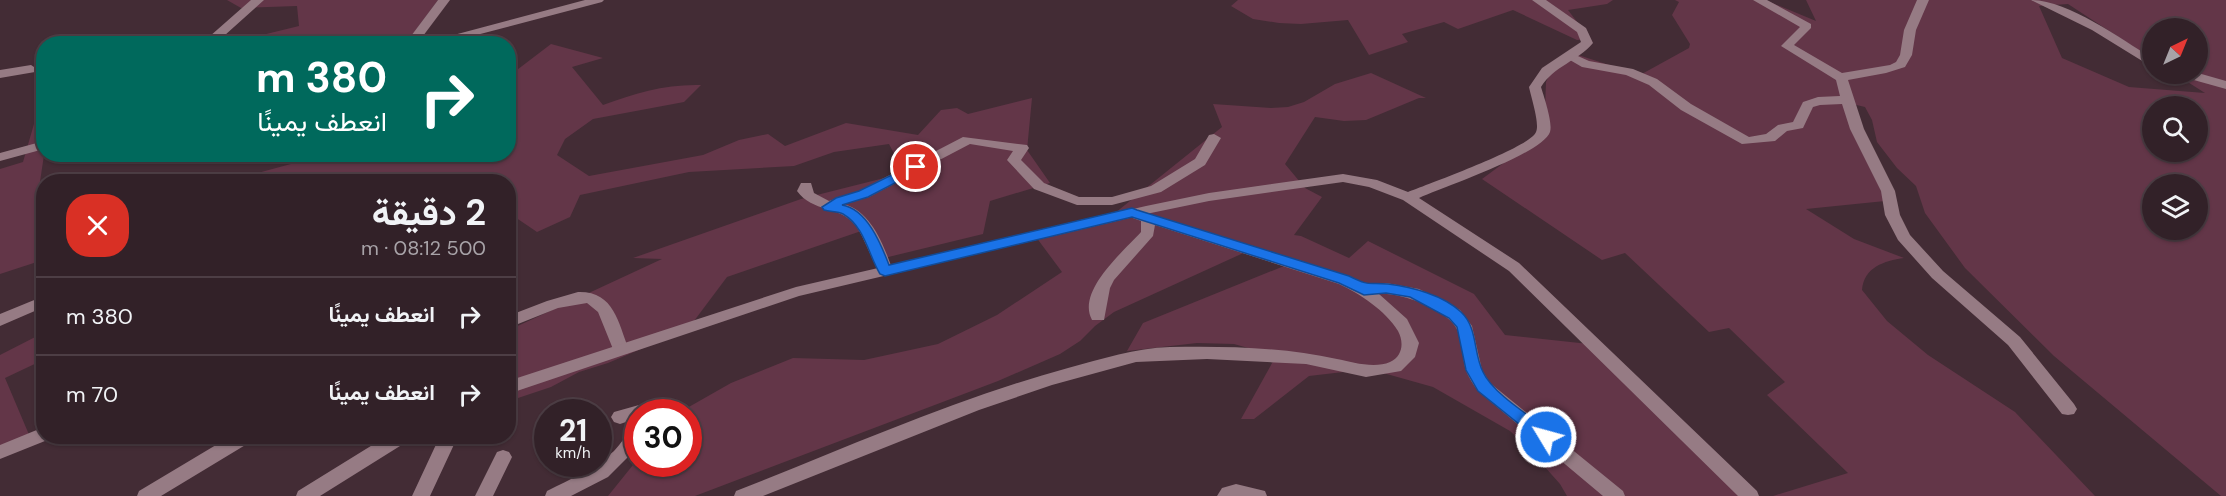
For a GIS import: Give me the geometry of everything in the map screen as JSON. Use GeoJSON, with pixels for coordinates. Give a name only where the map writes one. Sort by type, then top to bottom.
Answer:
{"type":"FeatureCollection","features":[{"type":"Feature","properties":{"kind":"street"},"geometry":{"type":"LineString","coordinates":[[216,36],[258,0]]}},
{"type":"Feature","properties":{"kind":"street"},"geometry":{"type":"LineString","coordinates":[[417,36],[444,0]]}},
{"type":"Feature","properties":{"kind":"street"},"geometry":{"type":"LineString","coordinates":[[457,36],[598,0]]}},
{"type":"Feature","properties":{"kind":"street"},"geometry":{"type":"LineString","coordinates":[[1408,196],[1517,152],[1539,140],[1543,135],[1544,128],[1535,87],[1545,72],[1581,50],[1587,43],[1582,30],[1538,0]]}},
{"type":"Feature","properties":{"kind":"street"},"geometry":{"type":"LineString","coordinates":[[1759,0],[1807,26],[1787,46],[1842,78]]}},
{"type":"Feature","properties":{"kind":"street"},"geometry":{"type":"LineString","coordinates":[[1842,78],[1849,74],[1898,67],[1906,59],[1910,46],[1910,31],[1923,0]]}},
{"type":"Feature","properties":{"kind":"street"},"geometry":{"type":"LineString","coordinates":[[2037,0],[2096,28],[2142,57]]}},
{"type":"Feature","properties":{"kind":"street"},"geometry":{"type":"LineString","coordinates":[[1569,56],[1586,64],[1629,72],[1653,82],[1686,107],[1747,141],[1770,138],[1783,128],[1798,125],[1808,105],[1818,101],[1849,100]]}},
{"type":"Feature","properties":{"kind":"street"},"geometry":{"type":"LineString","coordinates":[[0,74],[31,69]]}},
{"type":"Feature","properties":{"kind":"street"},"geometry":{"type":"LineString","coordinates":[[1842,78],[1842,85],[1857,129],[1888,191],[1888,201],[1907,242],[1943,282],[1994,321],[2014,341],[2068,408]]}},
{"type":"Feature","properties":{"kind":"street"},"geometry":{"type":"LineString","coordinates":[[2208,80],[2226,85]]}},
{"type":"Feature","properties":{"kind":"street"},"geometry":{"type":"LineString","coordinates":[[829,207],[840,200],[864,194],[968,140],[1022,148],[1014,160],[1038,186],[1077,201],[1112,201],[1156,189],[1200,162],[1214,138]]}},
{"type":"Feature","properties":{"kind":"street"},"geometry":{"type":"LineString","coordinates":[[0,157],[36,147]]}},
{"type":"Feature","properties":{"kind":"street"},"geometry":{"type":"LineString","coordinates":[[516,385],[796,292],[1140,215],[1209,197],[1343,178],[1372,183],[1408,196],[1514,267],[1750,496]]}},
{"type":"Feature","properties":{"kind":"street"},"geometry":{"type":"LineString","coordinates":[[806,186],[804,191],[808,196],[829,207],[846,209],[858,220],[875,244],[885,271]]}},
{"type":"Feature","properties":{"kind":"street"},"geometry":{"type":"LineString","coordinates":[[742,496],[973,405],[1048,380],[1136,356],[1207,353],[1306,358],[1366,371],[1395,367],[1409,353],[1411,343],[1408,334],[1389,311],[1364,290],[1344,280],[1140,215]]}},
{"type":"Feature","properties":{"kind":"street"},"geometry":{"type":"LineString","coordinates":[[1098,316],[1101,287],[1109,273],[1148,233],[1140,215]]}},
{"type":"Feature","properties":{"kind":"street"},"geometry":{"type":"LineString","coordinates":[[1364,290],[1386,288],[1413,293],[1454,314],[1464,326],[1474,370],[1484,387],[1616,496]]}},
{"type":"Feature","properties":{"kind":"street"},"geometry":{"type":"LineString","coordinates":[[516,320],[575,298],[593,298],[598,302],[608,320],[621,350]]}},
{"type":"Feature","properties":{"kind":"street"},"geometry":{"type":"LineString","coordinates":[[0,320],[36,304]]}},
{"type":"Feature","properties":{"kind":"street"},"geometry":{"type":"LineString","coordinates":[[620,417],[624,416]]}},
{"type":"Feature","properties":{"kind":"street"},"geometry":{"type":"LineString","coordinates":[[0,452],[36,437]]}},
{"type":"Feature","properties":{"kind":"street"},"geometry":{"type":"LineString","coordinates":[[146,496],[237,444]]}},
{"type":"Feature","properties":{"kind":"street"},"geometry":{"type":"LineString","coordinates":[[305,496],[389,444]]}},
{"type":"Feature","properties":{"kind":"street"},"geometry":{"type":"LineString","coordinates":[[421,496],[445,444]]}},
{"type":"Feature","properties":{"kind":"street"},"geometry":{"type":"LineString","coordinates":[[554,496],[588,488],[624,452]]}},
{"type":"Feature","properties":{"kind":"street"},"geometry":{"type":"LineString","coordinates":[[484,496],[504,457]]}},
{"type":"Feature","properties":{"kind":"street"},"geometry":{"type":"LineString","coordinates":[[1226,496],[1229,492],[1236,491],[1258,496]]}},
{"type":"Feature","properties":{"kind":"shaded area"},"geometry":{"type":"Polygon","coordinates":[[[227,0],[438,0],[411,36],[258,36],[299,26],[297,6],[241,8],[227,0]]]}},
{"type":"Feature","properties":{"kind":"shaded area"},"geometry":{"type":"Polygon","coordinates":[[[1238,0],[1613,0],[1607,4],[1568,10],[1590,39],[1577,40],[1513,10],[1458,29],[1444,22],[1402,34],[1408,42],[1369,55],[1348,20],[1301,24],[1253,19],[1231,6],[1238,0]]]}},
{"type":"Feature","properties":{"kind":"shaded area"},"geometry":{"type":"Polygon","coordinates":[[[1675,0],[1765,0],[1816,21],[1806,0],[2226,0],[2226,496],[2221,496],[2054,356],[1965,268],[1925,213],[1916,186],[1897,168],[1877,142],[1872,120],[1865,107],[1848,103],[1885,201],[1806,209],[1854,239],[1904,258],[1876,266],[1867,276],[1862,290],[1887,321],[1928,355],[2015,412],[2095,496],[1773,496],[1848,473],[1767,395],[1785,382],[1729,328],[1709,332],[1625,253],[1602,260],[1482,179],[1540,136],[1545,110],[1546,82],[1555,63],[1572,53],[1640,75],[1689,48],[1690,44],[1672,15],[1679,2],[1675,0]]]}},
{"type":"Feature","properties":{"kind":"shaded area"},"geometry":{"type":"Polygon","coordinates":[[[551,44],[603,58],[572,67],[603,105],[651,90],[701,85],[684,102],[593,119],[565,139],[557,155],[589,176],[703,155],[739,140],[768,134],[785,146],[846,123],[918,135],[941,110],[957,108],[968,114],[1032,98],[1027,150],[1050,183],[990,201],[983,234],[876,260],[870,228],[727,277],[688,329],[608,363],[579,372],[551,387],[516,399],[516,327],[662,259],[633,258],[801,199],[904,173],[889,144],[834,152],[794,166],[689,172],[580,195],[570,217],[537,232],[516,218],[516,174],[254,174],[298,162],[516,162],[516,71],[551,44]]]}},
{"type":"Feature","properties":{"kind":"shaded area"},"geometry":{"type":"Polygon","coordinates":[[[1371,73],[1426,98],[1419,98],[1366,120],[1344,121],[1315,117],[1285,164],[1305,188],[1322,197],[1294,235],[1349,258],[1368,241],[1474,294],[1505,335],[1589,344],[1757,496],[1567,496],[1560,484],[1510,431],[1433,387],[1369,369],[1309,376],[1254,419],[1241,419],[1276,356],[1234,344],[1197,343],[1127,351],[1143,323],[1284,266],[1250,250],[1114,312],[1080,341],[1060,354],[998,381],[695,496],[608,496],[624,476],[702,477],[702,399],[731,383],[793,358],[864,360],[938,344],[997,315],[1062,272],[1036,237],[1115,213],[1222,127],[1213,104],[1288,107],[1304,102],[1335,84],[1371,73]]]}},
{"type":"Feature","properties":{"kind":"shaded area"},"geometry":{"type":"Polygon","coordinates":[[[36,117],[36,162],[43,162],[41,174],[36,174],[36,262],[0,274],[0,169],[23,162],[36,117]]]}},
{"type":"Feature","properties":{"kind":"shaded area"},"geometry":{"type":"Polygon","coordinates":[[[36,337],[36,363],[5,378],[30,437],[0,450],[0,355],[36,337]]]}},
{"type":"Feature","properties":{"kind":"route"},"geometry":{"type":"LineString","coordinates":[[916,167],[864,194],[840,200],[829,207],[846,209],[858,220],[875,244],[885,271],[1132,213],[1344,280],[1364,290],[1386,288],[1413,293],[1433,302],[1454,314],[1464,326],[1469,339],[1474,370],[1484,387],[1546,437]]}}]}
